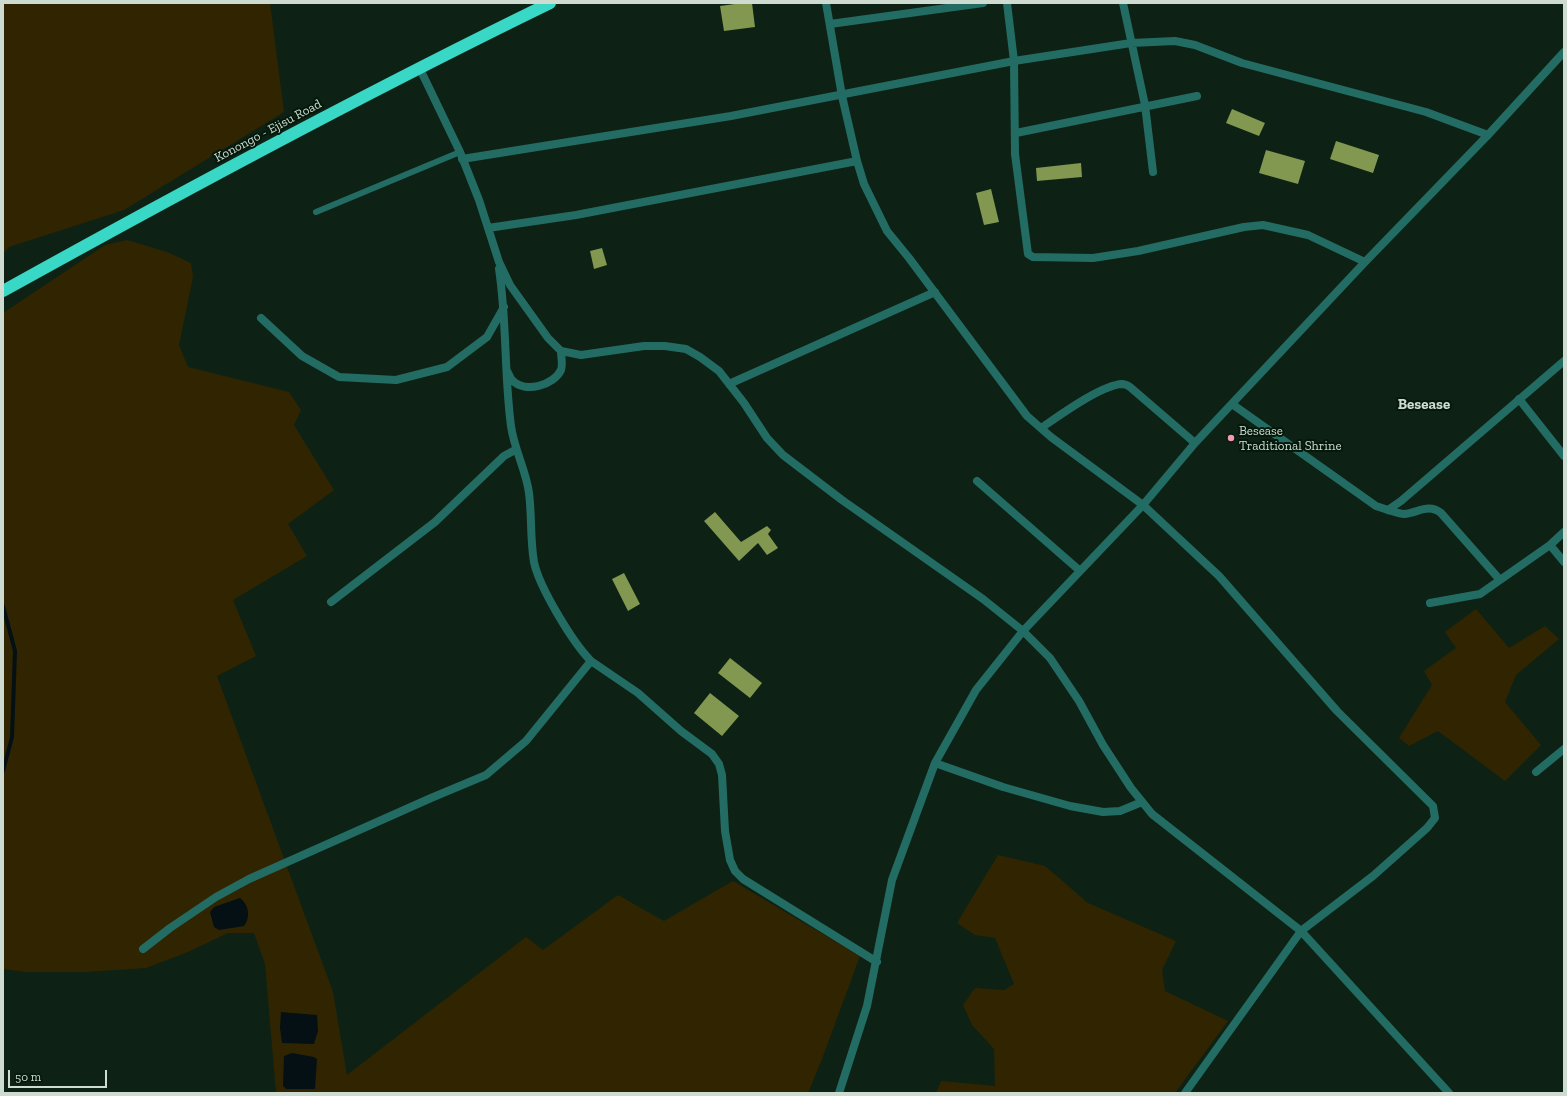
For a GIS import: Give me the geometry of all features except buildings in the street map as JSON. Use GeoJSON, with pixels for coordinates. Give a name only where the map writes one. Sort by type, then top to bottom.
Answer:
{"type":"FeatureCollection","features":[{"type":"Feature","properties":{"kind":"highway","name":"Konongo - Ejisu Road"},"geometry":{"type":"LineString","coordinates":[[3,291],[151,209],[420,67],[550,3]]}},
{"type":"Feature","properties":{"kind":"street"},"geometry":{"type":"LineString","coordinates":[[826,3],[842,96],[857,161],[864,184],[887,231],[1028,416],[1051,437],[1142,505],[1219,576],[1337,712],[1433,806],[1435,818],[1427,828],[1373,876],[1301,931],[1185,1093]]}},
{"type":"Feature","properties":{"kind":"street"},"geometry":{"type":"LineString","coordinates":[[830,24],[983,3]]}},
{"type":"Feature","properties":{"kind":"street"},"geometry":{"type":"LineString","coordinates":[[1007,3],[1014,61],[1016,133],[1015,154],[1028,254],[1033,257],[1093,258],[1138,251],[1244,226],[1262,225],[1308,235],[1365,262]]}},
{"type":"Feature","properties":{"kind":"street"},"geometry":{"type":"LineString","coordinates":[[1123,3],[1145,106],[1153,172]]}},
{"type":"Feature","properties":{"kind":"street"},"geometry":{"type":"LineString","coordinates":[[461,156],[684,124],[842,96],[1014,61],[1131,43],[1175,41],[1195,45],[1242,63],[1426,112],[1488,135]]}},
{"type":"Feature","properties":{"kind":"street"},"geometry":{"type":"LineString","coordinates":[[839,1093],[867,1006],[877,962],[892,880],[935,763],[976,690],[1023,631],[1142,505],[1195,443],[1365,262],[1488,135],[1564,52]]}},
{"type":"Feature","properties":{"kind":"street"},"geometry":{"type":"LineString","coordinates":[[420,67],[461,156],[499,262],[510,286],[548,338],[561,351],[581,355],[644,346],[665,346],[686,350],[700,357],[719,371],[767,438],[783,455],[848,504],[983,600],[1023,631],[1050,658],[1079,701],[1111,757],[1142,802],[1174,833],[1301,931],[1449,1093]]}},
{"type":"Feature","properties":{"kind":"street"},"geometry":{"type":"LineString","coordinates":[[1016,133],[1197,96]]}},
{"type":"Feature","properties":{"kind":"street"},"geometry":{"type":"LineString","coordinates":[[488,228],[576,215],[857,161]]}},
{"type":"Feature","properties":{"kind":"street"},"geometry":{"type":"LineString","coordinates":[[499,262],[504,306],[509,409],[516,450],[529,491],[533,553],[537,573],[544,588],[573,637],[591,661],[638,693],[681,731],[712,754],[716,759],[722,775],[725,831],[730,860],[735,871],[743,879],[877,962]]}},
{"type":"Feature","properties":{"kind":"street"},"geometry":{"type":"LineString","coordinates":[[729,384],[935,292]]}},
{"type":"Feature","properties":{"kind":"street"},"geometry":{"type":"LineString","coordinates":[[261,318],[302,356],[339,377],[396,380],[447,367],[487,337],[504,306]]}},
{"type":"Feature","properties":{"kind":"street"},"geometry":{"type":"LineString","coordinates":[[506,369],[512,380],[521,385],[531,387],[543,385],[555,379],[562,368],[561,351]]}},
{"type":"Feature","properties":{"kind":"street"},"geometry":{"type":"LineString","coordinates":[[1388,510],[1401,501],[1564,360]]}},
{"type":"Feature","properties":{"kind":"street"},"geometry":{"type":"LineString","coordinates":[[1041,428],[1086,399],[1115,385],[1124,384],[1130,387],[1195,443]]}},
{"type":"Feature","properties":{"kind":"street"},"geometry":{"type":"LineString","coordinates":[[1519,399],[1564,456]]}},
{"type":"Feature","properties":{"kind":"street"},"geometry":{"type":"LineString","coordinates":[[1232,404],[1376,506],[1403,514],[1423,509],[1435,508],[1441,512],[1500,580]]}},
{"type":"Feature","properties":{"kind":"street"},"geometry":{"type":"LineString","coordinates":[[331,602],[435,522],[504,456],[516,450]]}},
{"type":"Feature","properties":{"kind":"street"},"geometry":{"type":"LineString","coordinates":[[977,481],[1079,570]]}},
{"type":"Feature","properties":{"kind":"street"},"geometry":{"type":"LineString","coordinates":[[1430,603],[1480,594],[1550,545],[1564,532]]}},
{"type":"Feature","properties":{"kind":"street"},"geometry":{"type":"LineString","coordinates":[[1550,545],[1564,562]]}},
{"type":"Feature","properties":{"kind":"street"},"geometry":{"type":"LineString","coordinates":[[143,949],[170,928],[216,897],[249,879],[486,775],[526,741],[591,661]]}},
{"type":"Feature","properties":{"kind":"street"},"geometry":{"type":"LineString","coordinates":[[1536,772],[1564,749]]}},
{"type":"Feature","properties":{"kind":"street"},"geometry":{"type":"LineString","coordinates":[[935,763],[1003,787],[1070,806],[1103,812],[1120,811],[1142,802]]}},
{"type":"Feature","properties":{"kind":"lane"},"geometry":{"type":"LineString","coordinates":[[316,212],[461,156]]}},
{"type":"Feature","properties":{"kind":"shaded area"},"geometry":{"type":"Polygon","coordinates":[[[3,3],[270,3],[284,112],[124,210],[9,247],[3,254],[3,3]]]}},
{"type":"Feature","properties":{"kind":"shaded area"},"geometry":{"type":"Polygon","coordinates":[[[127,240],[167,252],[191,263],[193,277],[179,345],[188,367],[289,392],[301,410],[294,425],[334,490],[288,524],[307,556],[233,600],[256,656],[217,676],[333,992],[347,1075],[526,937],[543,950],[618,895],[664,921],[733,881],[860,956],[808,1093],[276,1093],[265,964],[254,933],[228,933],[188,952],[146,968],[84,972],[26,972],[3,969],[3,313],[105,245],[127,240]]]}},
{"type":"Feature","properties":{"kind":"shaded area"},"geometry":{"type":"Polygon","coordinates":[[[1476,609],[1509,648],[1545,626],[1559,639],[1516,675],[1505,702],[1541,745],[1505,781],[1438,731],[1409,746],[1399,738],[1432,685],[1424,671],[1456,648],[1445,632],[1476,609]]]}},
{"type":"Feature","properties":{"kind":"shaded area"},"geometry":{"type":"Polygon","coordinates":[[[998,855],[1045,866],[1088,903],[1176,941],[1162,970],[1165,991],[1228,1021],[1175,1093],[936,1093],[941,1081],[995,1086],[994,1049],[972,1025],[963,1005],[975,988],[1004,990],[1014,984],[995,938],[975,935],[957,923],[998,855]]]}},
{"type":"Feature","properties":{"kind":"shaded area"},"geometry":{"type":"Polygon","coordinates":[[[240,898],[248,911],[248,919],[244,926],[219,930],[214,927],[210,912],[214,907],[240,898]]]}},
{"type":"Feature","properties":{"kind":"shaded area"},"geometry":{"type":"Polygon","coordinates":[[[281,1012],[317,1015],[318,1031],[314,1044],[282,1043],[280,1028],[281,1012]]]}},
{"type":"Feature","properties":{"kind":"shaded area"},"geometry":{"type":"Polygon","coordinates":[[[292,1053],[314,1057],[317,1059],[315,1089],[286,1089],[283,1086],[284,1056],[292,1053]]]}},
{"type":"Feature","properties":{"kind":"waterway"},"geometry":{"type":"LineString","coordinates":[[3,606],[15,651],[12,737],[3,771]]}},
{"type":"Feature","properties":{"kind":"place","name":"Besease Traditional Shrine"},"geometry":{"type":"Point","coordinates":[1231,438]}},
{"type":"Feature","properties":{"kind":"district","name":"Besease"},"geometry":{"type":"Point","coordinates":[1424,405]}}]}
